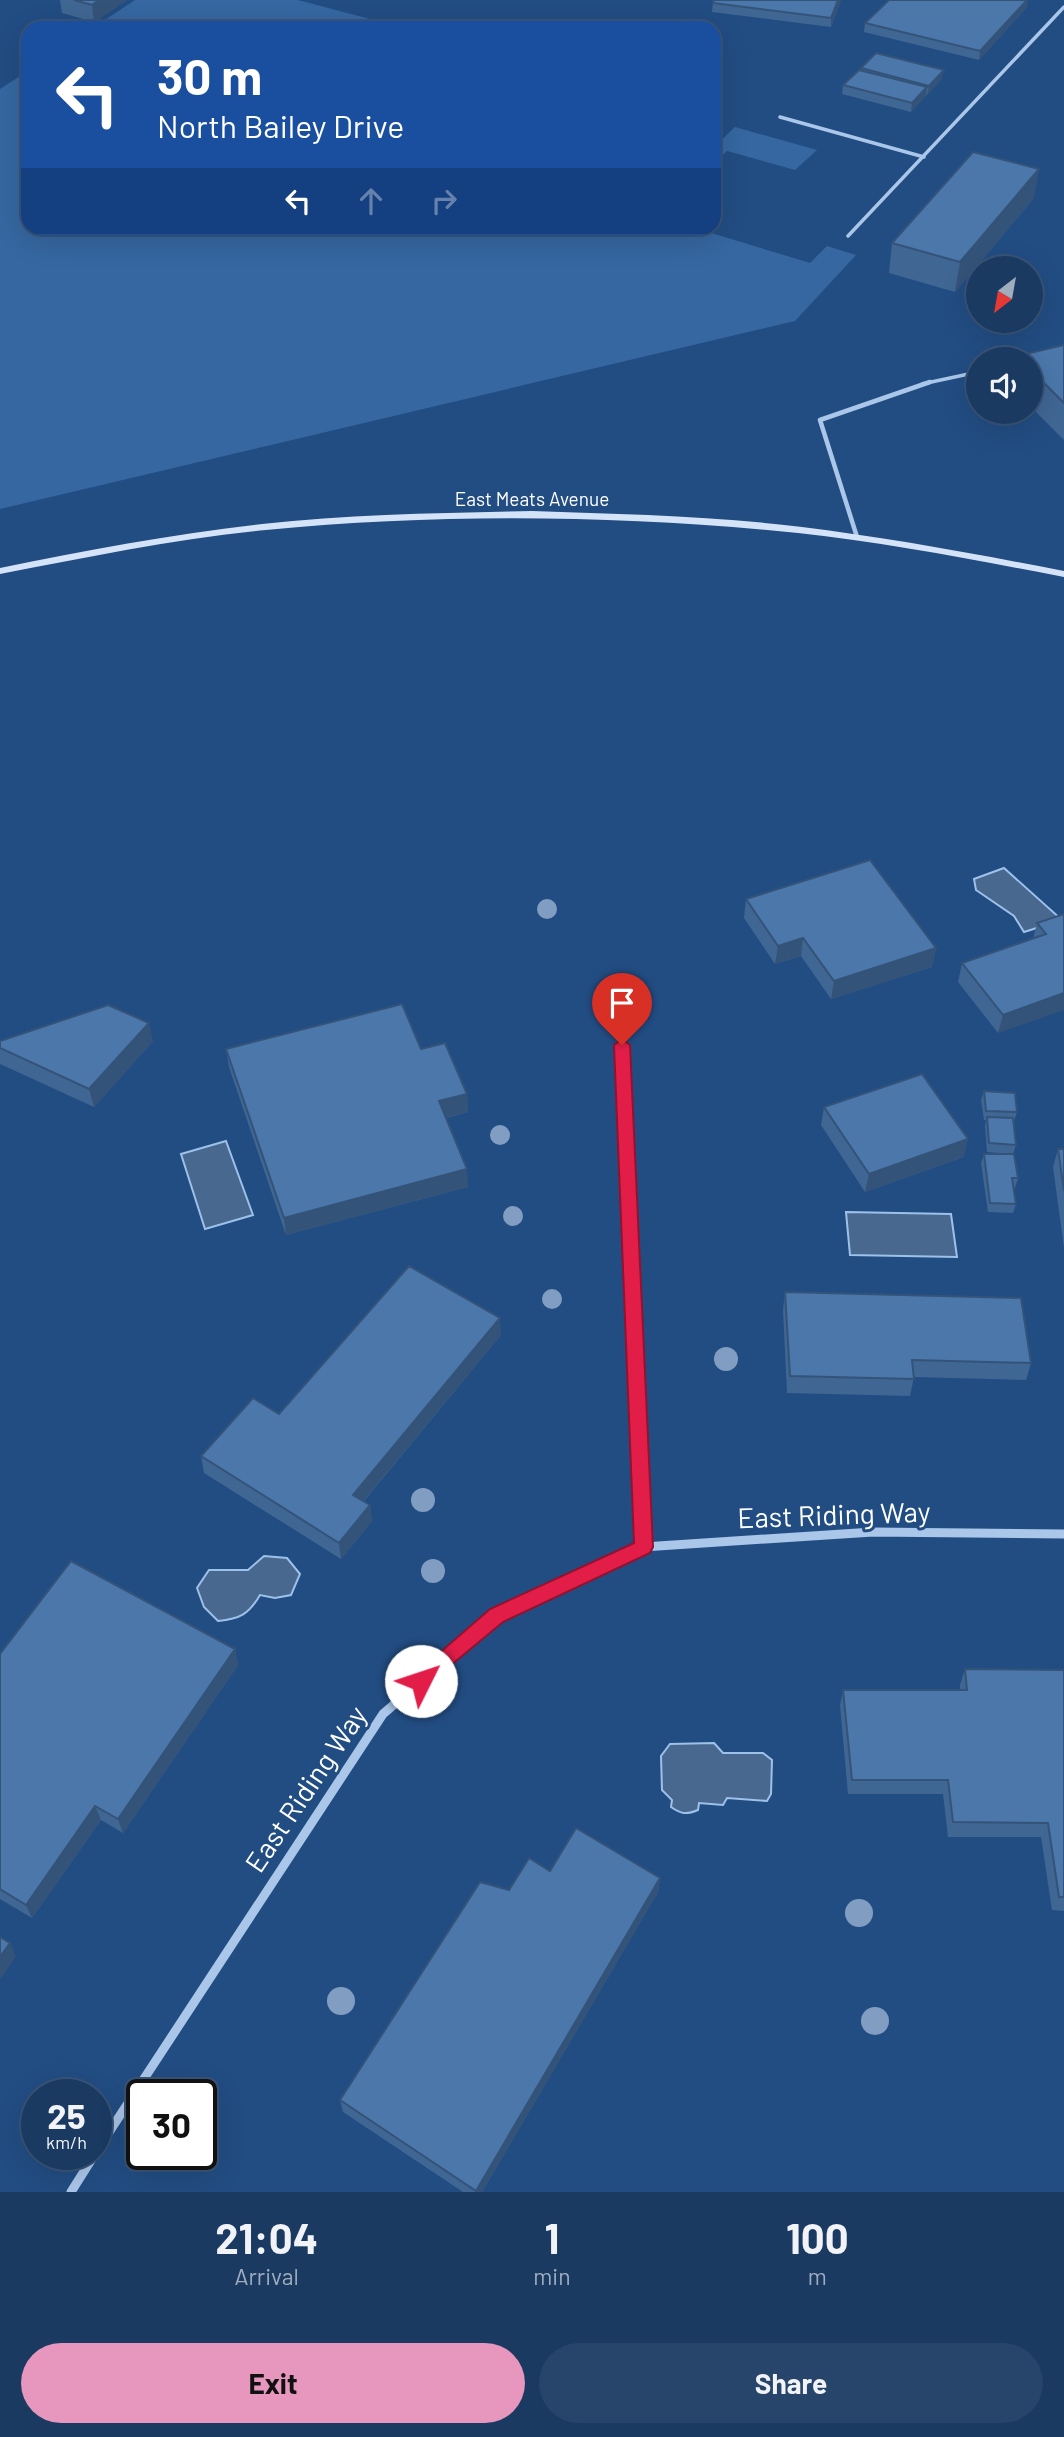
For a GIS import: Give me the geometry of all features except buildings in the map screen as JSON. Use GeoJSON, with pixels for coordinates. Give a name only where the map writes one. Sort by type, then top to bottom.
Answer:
{"type":"FeatureCollection","features":[{"type":"Feature","properties":{"kind":"street","name":"East Meats Avenue"},"geometry":{"type":"LineString","coordinates":[[0,571],[169,539],[297,525],[432,517],[566,514],[739,524],[857,537],[1064,574]]}},
{"type":"Feature","properties":{"kind":"street"},"geometry":{"type":"LineString","coordinates":[[622,1045],[643,1547]]}},
{"type":"Feature","properties":{"kind":"street","name":"East Riding Way"},"geometry":{"type":"LineString","coordinates":[[112,2129],[383,1714],[497,1616],[643,1547],[873,1532],[1064,1534]]}},
{"type":"Feature","properties":{"kind":"street","name":"East Riding Way"},"geometry":{"type":"LineString","coordinates":[[71,2192],[85,2170]]}},
{"type":"Feature","properties":{"kind":"lane"},"geometry":{"type":"LineString","coordinates":[[848,236],[1064,7]]}},
{"type":"Feature","properties":{"kind":"lane"},"geometry":{"type":"LineString","coordinates":[[780,117],[924,156]]}},
{"type":"Feature","properties":{"kind":"lane"},"geometry":{"type":"LineString","coordinates":[[857,537],[820,420],[912,386],[966,375]]}},
{"type":"Feature","properties":{"kind":"shaded area"},"geometry":{"type":"Polygon","coordinates":[[[135,0],[298,0],[378,21],[104,21],[135,0]]]}},
{"type":"Feature","properties":{"kind":"shaded area"},"geometry":{"type":"Polygon","coordinates":[[[21,76],[21,235],[718,235],[810,263],[827,246],[856,255],[795,321],[0,509],[0,89],[21,76]]]}},
{"type":"Feature","properties":{"kind":"shaded area"},"geometry":{"type":"Polygon","coordinates":[[[735,127],[817,150],[795,170],[727,151],[721,157],[721,140],[735,127]]]}},
{"type":"Feature","properties":{"kind":"shaded area"},"geometry":{"type":"Polygon","coordinates":[[[1004,868],[1062,920],[1024,932],[1014,916],[976,890],[974,879],[1004,868]]]}},
{"type":"Feature","properties":{"kind":"shaded area"},"geometry":{"type":"Polygon","coordinates":[[[226,1141],[253,1215],[205,1229],[181,1154],[226,1141]]]}},
{"type":"Feature","properties":{"kind":"shaded area"},"geometry":{"type":"Polygon","coordinates":[[[846,1212],[951,1214],[957,1257],[850,1255],[846,1212]]]}},
{"type":"Feature","properties":{"kind":"shaded area"},"geometry":{"type":"Polygon","coordinates":[[[264,1556],[287,1558],[300,1574],[291,1595],[275,1598],[260,1595],[243,1614],[218,1621],[204,1607],[197,1588],[209,1570],[248,1570],[264,1556]]]}},
{"type":"Feature","properties":{"kind":"shaded area"},"geometry":{"type":"Polygon","coordinates":[[[714,1743],[723,1753],[763,1753],[772,1760],[771,1794],[767,1801],[727,1798],[723,1805],[699,1803],[698,1810],[687,1813],[671,1807],[672,1800],[662,1790],[661,1756],[670,1744],[714,1743]]]}},
{"type":"Feature","properties":{"kind":"route"},"geometry":{"type":"LineString","coordinates":[[421,1681],[497,1616],[643,1547],[622,1045]]}}]}
